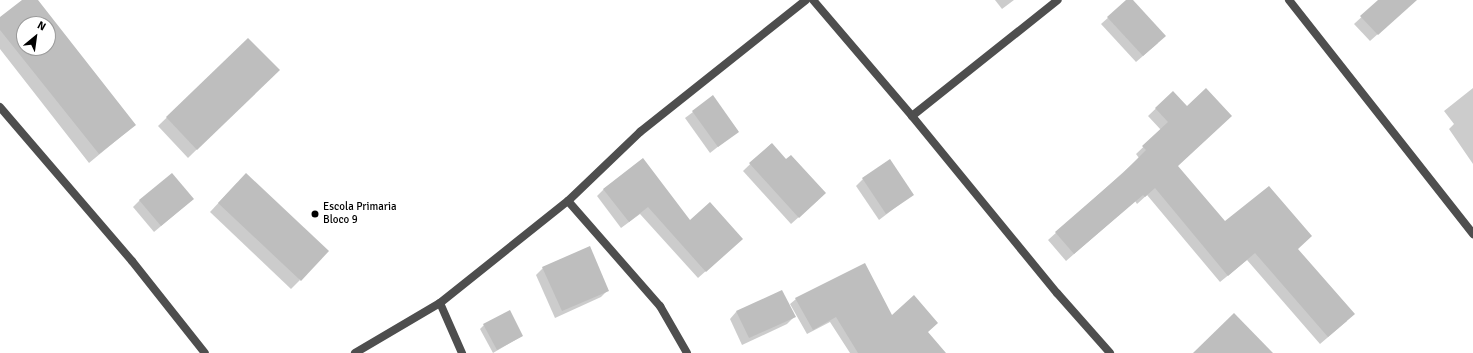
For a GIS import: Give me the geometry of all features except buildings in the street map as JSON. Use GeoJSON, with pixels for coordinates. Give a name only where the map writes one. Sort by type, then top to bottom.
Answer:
{"type":"FeatureCollection","features":[{"type":"Feature","properties":{"kind":"street"},"geometry":{"type":"LineString","coordinates":[[355,353],[440,303],[568,201],[640,132],[806,0]]}},
{"type":"Feature","properties":{"kind":"street"},"geometry":{"type":"LineString","coordinates":[[813,0],[912,116],[1057,294],[1110,353]]}},
{"type":"Feature","properties":{"kind":"street"},"geometry":{"type":"LineString","coordinates":[[912,116],[1058,0]]}},
{"type":"Feature","properties":{"kind":"street"},"geometry":{"type":"LineString","coordinates":[[1289,0],[1473,234]]}},
{"type":"Feature","properties":{"kind":"street"},"geometry":{"type":"LineString","coordinates":[[0,107],[132,261],[206,353]]}},
{"type":"Feature","properties":{"kind":"street"},"geometry":{"type":"LineString","coordinates":[[568,201],[660,306],[687,353]]}},
{"type":"Feature","properties":{"kind":"street"},"geometry":{"type":"LineString","coordinates":[[440,303],[462,353]]}},
{"type":"Feature","properties":{"kind":"place","name":"Escola Primaria Bloco 9"},"geometry":{"type":"Point","coordinates":[315,214]}}]}
